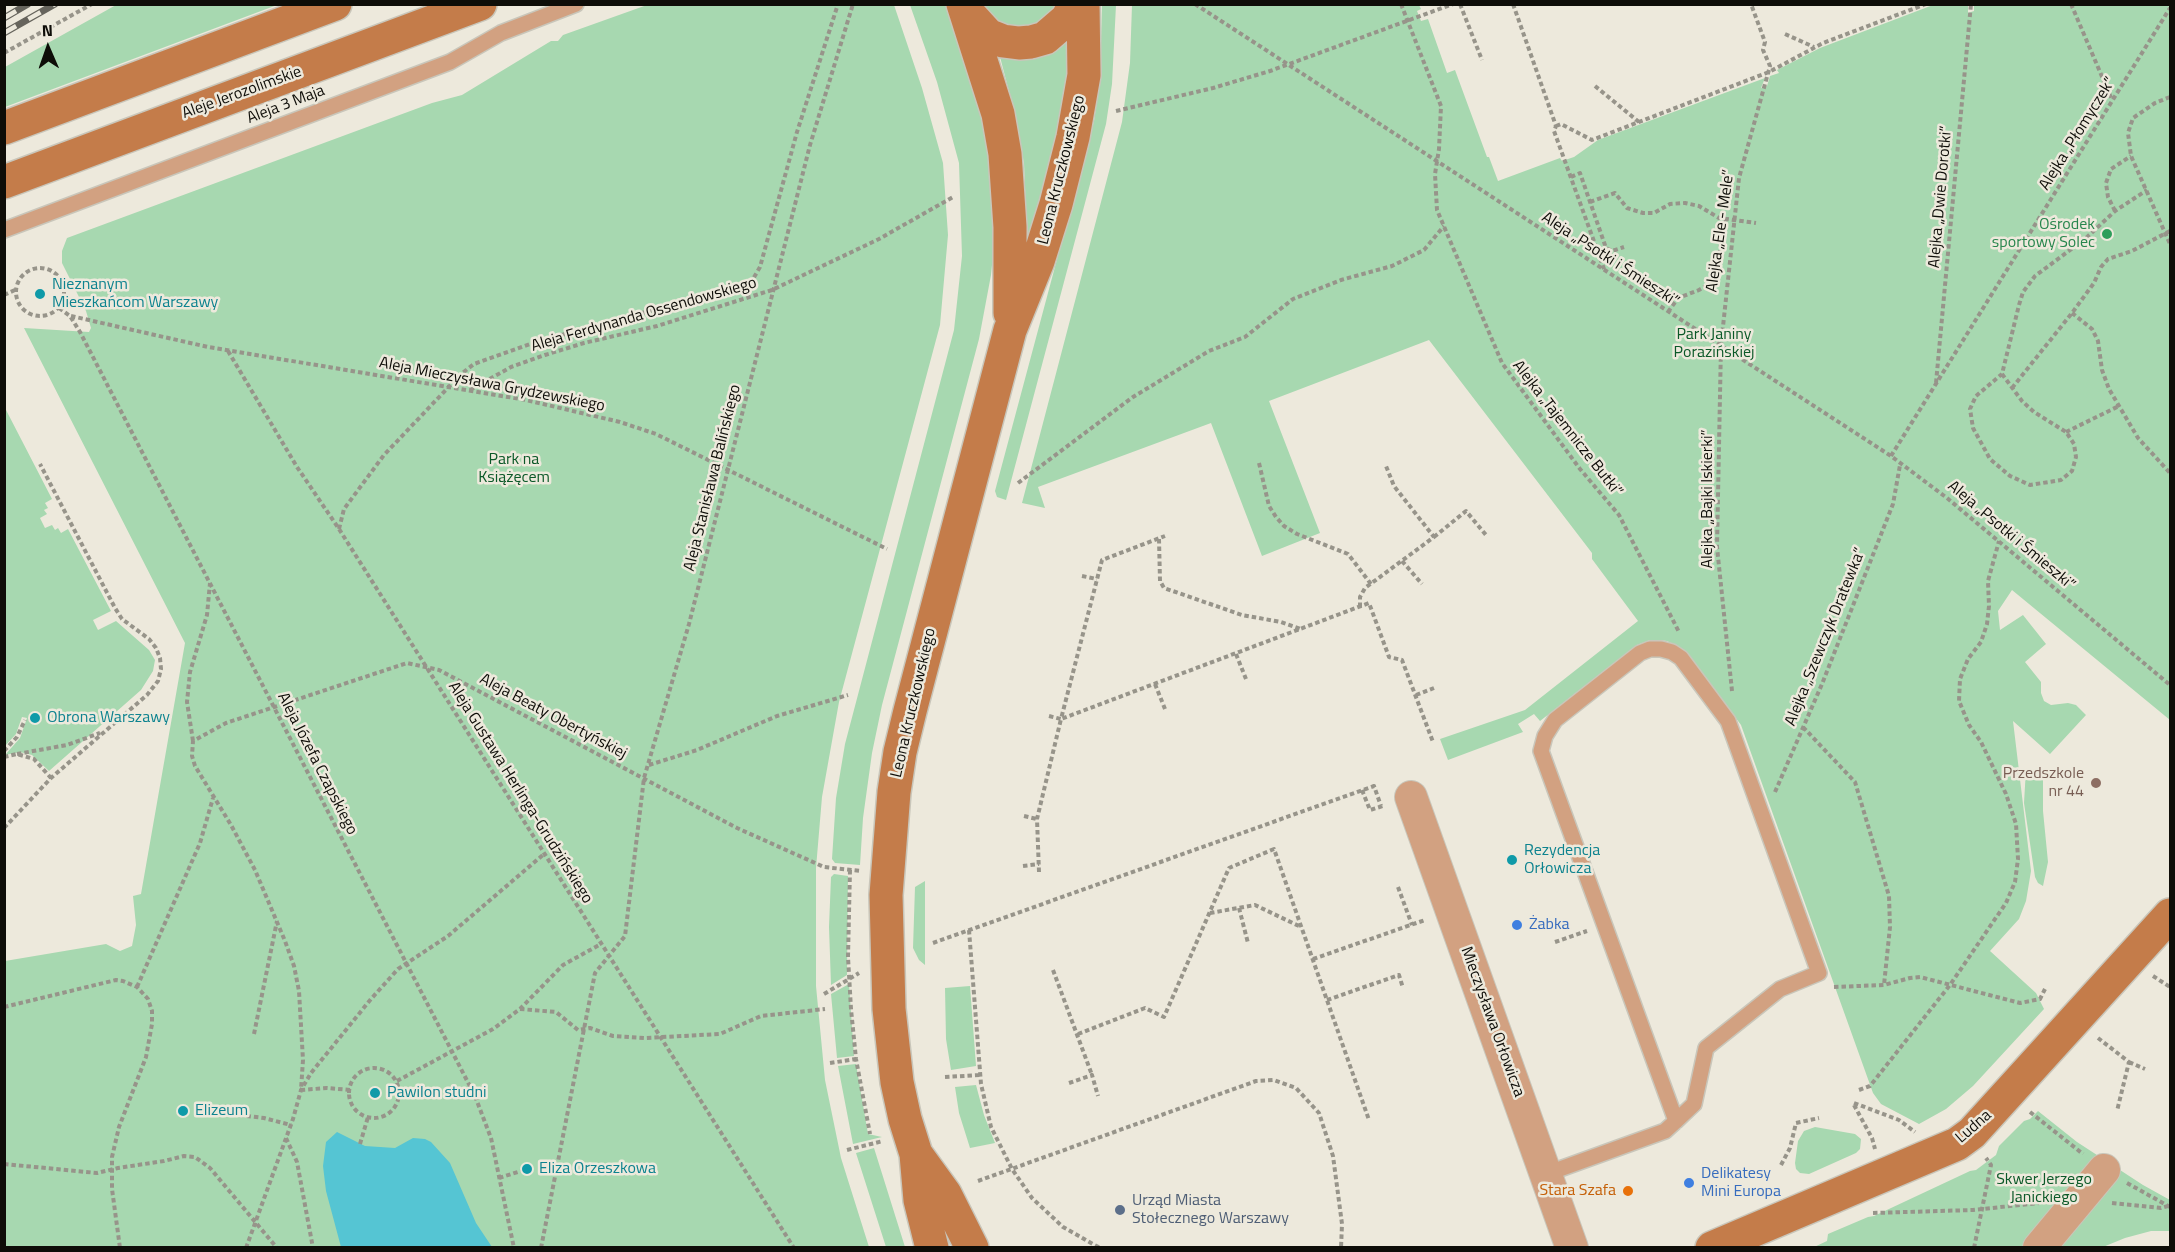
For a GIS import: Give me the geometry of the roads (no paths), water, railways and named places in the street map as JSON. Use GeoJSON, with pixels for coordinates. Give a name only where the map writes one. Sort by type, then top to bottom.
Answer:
{"type":"FeatureCollection","features":[{"type":"Feature","properties":{"kind":"street"},"geometry":{"type":"LineString","coordinates":[[4,128],[335,4]]}},
{"type":"Feature","properties":{"kind":"street","name":"Aleje Jerozolimskie"},"geometry":{"type":"LineString","coordinates":[[4,182],[480,4]]}},
{"type":"Feature","properties":{"kind":"street"},"geometry":{"type":"LineString","coordinates":[[964,7],[988,36],[1019,43],[1045,38],[1067,19],[1075,4]]}},
{"type":"Feature","properties":{"kind":"street","name":"Leona Kruczkowskiego"},"geometry":{"type":"LineString","coordinates":[[932,1248],[920,1200],[916,1154],[897,1082],[887,979],[886,896],[894,792],[900,752],[910,711],[1010,330],[1038,261],[1056,204],[1073,137],[1084,75],[1083,4]]}},
{"type":"Feature","properties":{"kind":"street","name":"Leona Kruczkowskiego"},"geometry":{"type":"LineString","coordinates":[[964,7],[998,114],[1005,154],[1010,227],[1010,330]]}},
{"type":"Feature","properties":{"kind":"street","name":"Mieczysława Orłowicza"},"geometry":{"type":"LineString","coordinates":[[1400,800],[1546,1174],[1572,1248]]}},
{"type":"Feature","properties":{"kind":"street","name":"Ludna"},"geometry":{"type":"LineString","coordinates":[[1712,1248],[1932,1155],[1956,1144],[1972,1133],[2170,915]]}},
{"type":"Feature","properties":{"kind":"street","name":"Leona Kruczkowskiego"},"geometry":{"type":"LineString","coordinates":[[916,1154],[945,1194],[972,1248]]}},
{"type":"Feature","properties":{"kind":"street"},"geometry":{"type":"LineString","coordinates":[[2039,1248],[2104,1170]]}},
{"type":"Feature","properties":{"kind":"lane","name":"Aleja 3 Maja"},"geometry":{"type":"LineString","coordinates":[[4,230],[450,62],[501,33],[576,4]]}},
{"type":"Feature","properties":{"kind":"lane"},"geometry":{"type":"LineString","coordinates":[[1546,1174],[1665,1131],[1676,1121],[1694,1104],[1706,1048],[1780,989],[1819,973],[1728,721],[1681,658],[1672,652],[1650,649],[1640,653],[1555,720],[1545,736],[1542,751],[1676,1121]]}},
{"type":"Feature","properties":{"kind":"water"},"geometry":{"type":"Polygon","coordinates":[[[337,1132],[365,1146],[395,1148],[413,1138],[431,1142],[450,1163],[476,1223],[492,1247],[341,1247],[326,1191],[323,1166],[326,1142],[337,1132]]]}},
{"type":"Feature","properties":{"kind":"railway"},"geometry":{"type":"LineString","coordinates":[[4,18],[28,4]]}},
{"type":"Feature","properties":{"kind":"railway"},"geometry":{"type":"LineString","coordinates":[[4,33],[55,4]]}},
{"type":"Feature","properties":{"kind":"place","name":"Ośrodek sportowy Solec"},"geometry":{"type":"Point","coordinates":[2107,234]}},
{"type":"Feature","properties":{"kind":"place","name":"Nieznanym Mieszkańcom Warszawy"},"geometry":{"type":"Point","coordinates":[40,294]}},
{"type":"Feature","properties":{"kind":"place","name":"Obrona Warszawy"},"geometry":{"type":"Point","coordinates":[35,718]}},
{"type":"Feature","properties":{"kind":"place","name":"Przedszkole nr 44"},"geometry":{"type":"Point","coordinates":[2096,783]}},
{"type":"Feature","properties":{"kind":"place","name":"Rezydencja Orłowicza"},"geometry":{"type":"Point","coordinates":[1512,860]}},
{"type":"Feature","properties":{"kind":"place","name":"Żabka"},"geometry":{"type":"Point","coordinates":[1517,925]}},
{"type":"Feature","properties":{"kind":"place","name":"Pawilon studni"},"geometry":{"type":"Point","coordinates":[375,1093]}},
{"type":"Feature","properties":{"kind":"place","name":"Elizeum"},"geometry":{"type":"Point","coordinates":[183,1111]}},
{"type":"Feature","properties":{"kind":"place","name":"Eliza Orzeszkowa"},"geometry":{"type":"Point","coordinates":[527,1169]}},
{"type":"Feature","properties":{"kind":"place","name":"Delikatesy Mini Europa"},"geometry":{"type":"Point","coordinates":[1689,1183]}},
{"type":"Feature","properties":{"kind":"place","name":"Stara Szafa"},"geometry":{"type":"Point","coordinates":[1628,1191]}},
{"type":"Feature","properties":{"kind":"place","name":"Urząd Miasta Stołecznego Warszawy"},"geometry":{"type":"Point","coordinates":[1120,1210]}},
{"type":"Feature","properties":{"kind":"park label","name":"Park Janiny Porazińskiej"},"geometry":{"type":"Point","coordinates":[1714,344]}},
{"type":"Feature","properties":{"kind":"park label","name":"Park na Książęcem"},"geometry":{"type":"Point","coordinates":[514,469]}},
{"type":"Feature","properties":{"kind":"park label","name":"Skwer Jerzego Janickiego"},"geometry":{"type":"Point","coordinates":[2044,1189]}}]}
